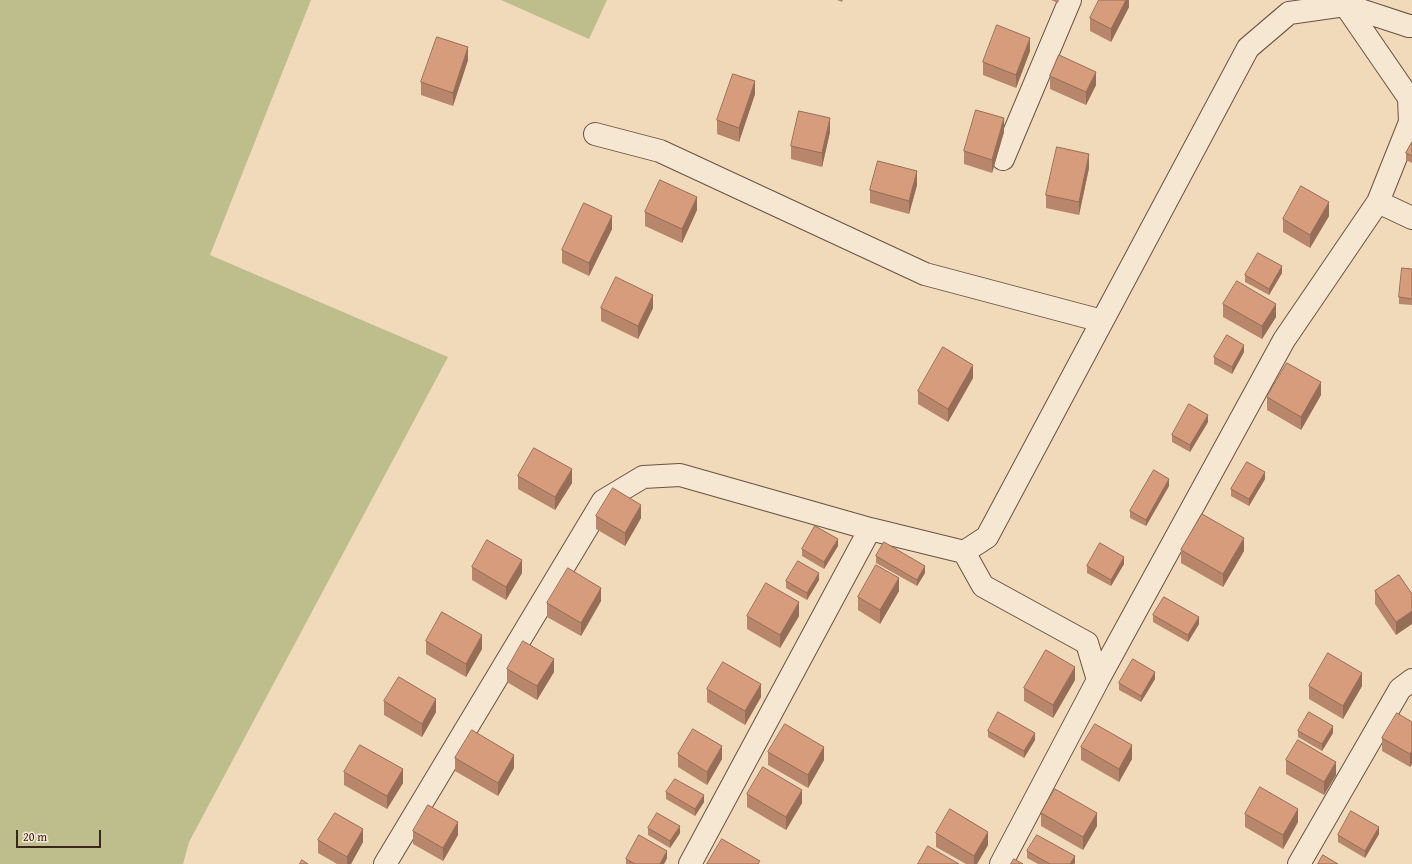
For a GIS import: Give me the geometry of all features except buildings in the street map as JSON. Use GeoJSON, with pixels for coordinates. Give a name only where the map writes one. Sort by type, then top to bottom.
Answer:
{"type":"FeatureCollection","features":[{"type":"Feature","properties":{"kind":"street"},"geometry":{"type":"LineString","coordinates":[[1003,159],[1070,0]]}},
{"type":"Feature","properties":{"kind":"street"},"geometry":{"type":"LineString","coordinates":[[1001,864],[1098,680],[1284,340],[1378,202],[1410,122],[1410,98],[1344,2]]}},
{"type":"Feature","properties":{"kind":"street"},"geometry":{"type":"LineString","coordinates":[[385,864],[603,500],[643,477],[680,475],[870,529],[964,552],[987,537],[1248,48],[1289,13],[1344,2],[1412,26]]}},
{"type":"Feature","properties":{"kind":"street"},"geometry":{"type":"LineString","coordinates":[[595,134],[660,151],[925,274],[1102,321]]}},
{"type":"Feature","properties":{"kind":"street"},"geometry":{"type":"LineString","coordinates":[[1378,202],[1412,218]]}},
{"type":"Feature","properties":{"kind":"street"},"geometry":{"type":"LineString","coordinates":[[690,864],[870,529]]}},
{"type":"Feature","properties":{"kind":"street"},"geometry":{"type":"LineString","coordinates":[[964,552],[983,586],[1087,643],[1098,680]]}},
{"type":"Feature","properties":{"kind":"street"},"geometry":{"type":"LineString","coordinates":[[1299,864],[1400,689],[1412,680]]}},
{"type":"Feature","properties":{"kind":"green space"},"geometry":{"type":"Polygon","coordinates":[[[0,0],[311,0],[210,255],[448,357],[189,842],[183,864],[0,864],[0,0]]]}},
{"type":"Feature","properties":{"kind":"green space"},"geometry":{"type":"Polygon","coordinates":[[[501,0],[607,0],[589,39],[501,0]]]}}]}
